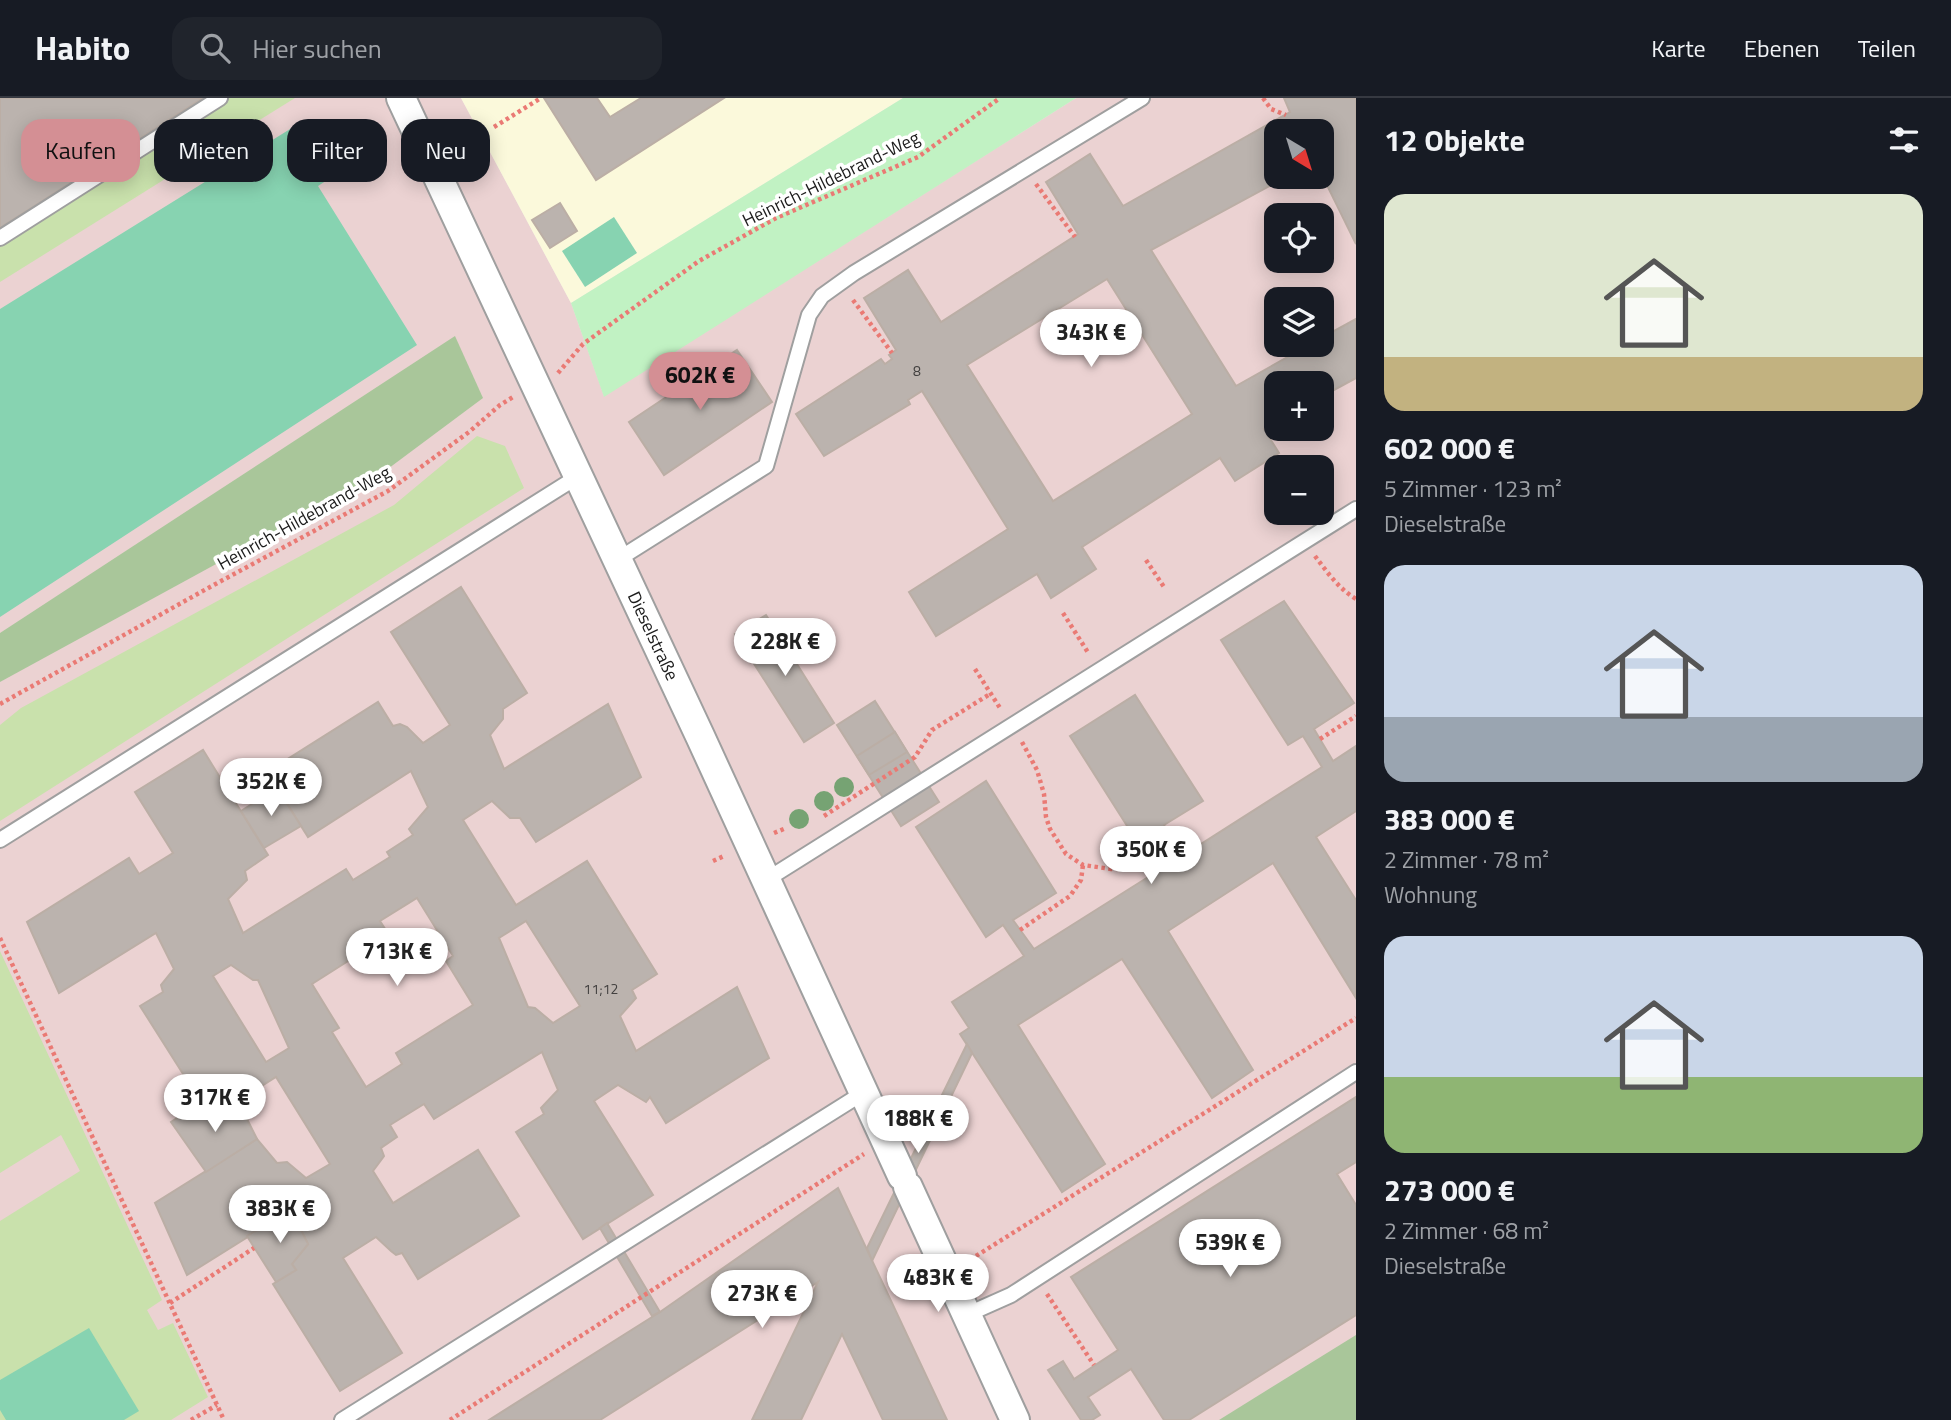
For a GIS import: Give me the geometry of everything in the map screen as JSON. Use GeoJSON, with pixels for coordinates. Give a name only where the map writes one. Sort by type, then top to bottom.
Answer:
{"type":"FeatureCollection","features":[{"type":"Feature","properties":{"kind":"street","name":"Dieselstraße"},"geometry":{"type":"LineString","coordinates":[[401,98],[1015,1420]]}},
{"type":"Feature","properties":{"kind":"lane"},"geometry":{"type":"LineString","coordinates":[[0,238],[220,98]]}},
{"type":"Feature","properties":{"kind":"lane"},"geometry":{"type":"LineString","coordinates":[[617,559],[766,466],[809,315],[822,296],[840,282],[1142,98]]}},
{"type":"Feature","properties":{"kind":"lane"},"geometry":{"type":"LineString","coordinates":[[0,839],[577,477]]}},
{"type":"Feature","properties":{"kind":"lane"},"geometry":{"type":"LineString","coordinates":[[766,880],[1356,509]]}},
{"type":"Feature","properties":{"kind":"lane"},"geometry":{"type":"LineString","coordinates":[[966,1315],[1011,1295],[1356,1072]]}},
{"type":"Feature","properties":{"kind":"lane"},"geometry":{"type":"LineString","coordinates":[[341,1420],[863,1093]]}},
{"type":"Feature","properties":{"kind":"path"},"geometry":{"type":"LineString","coordinates":[[494,127],[541,98]]}},
{"type":"Feature","properties":{"kind":"path","name":"Heinrich-Hildebrand-Weg"},"geometry":{"type":"LineString","coordinates":[[0,704],[388,491],[469,432],[506,401],[556,375],[583,344],[699,261],[776,218],[918,157],[1000,98]]}},
{"type":"Feature","properties":{"kind":"path"},"geometry":{"type":"LineString","coordinates":[[1263,98],[1271,109],[1286,115]]}},
{"type":"Feature","properties":{"kind":"path"},"geometry":{"type":"LineString","coordinates":[[1025,170],[1075,237]]}},
{"type":"Feature","properties":{"kind":"path"},"geometry":{"type":"LineString","coordinates":[[840,282],[892,353]]}},
{"type":"Feature","properties":{"kind":"path"},"geometry":{"type":"LineString","coordinates":[[1304,541],[1334,580],[1356,599]]}},
{"type":"Feature","properties":{"kind":"path"},"geometry":{"type":"LineString","coordinates":[[1146,560],[1164,587]]}},
{"type":"Feature","properties":{"kind":"path"},"geometry":{"type":"LineString","coordinates":[[1063,613],[1099,670]]}},
{"type":"Feature","properties":{"kind":"path"},"geometry":{"type":"LineString","coordinates":[[975,669],[1037,770],[1049,829],[1066,854],[1083,865],[1111,869],[1159,842]]}},
{"type":"Feature","properties":{"kind":"path"},"geometry":{"type":"LineString","coordinates":[[813,822],[915,757],[932,730],[990,694]]}},
{"type":"Feature","properties":{"kind":"path"},"geometry":{"type":"LineString","coordinates":[[1320,739],[1356,716]]}},
{"type":"Feature","properties":{"kind":"path"},"geometry":{"type":"LineString","coordinates":[[1020,930],[1070,896],[1081,880],[1083,865]]}},
{"type":"Feature","properties":{"kind":"path"},"geometry":{"type":"LineString","coordinates":[[0,938],[224,1420]]}},
{"type":"Feature","properties":{"kind":"path"},"geometry":{"type":"LineString","coordinates":[[976,1256],[1356,1018]]}},
{"type":"Feature","properties":{"kind":"path"},"geometry":{"type":"LineString","coordinates":[[450,1420],[886,1140]]}},
{"type":"Feature","properties":{"kind":"path"},"geometry":{"type":"LineString","coordinates":[[170,1303],[254,1248]]}},
{"type":"Feature","properties":{"kind":"path"},"geometry":{"type":"LineString","coordinates":[[1037,1278],[1094,1366]]}},
{"type":"Feature","properties":{"kind":"path"},"geometry":{"type":"LineString","coordinates":[[191,1420],[216,1405]]}},
{"type":"Feature","properties":{"kind":"shaded area"},"geometry":{"type":"Polygon","coordinates":[[[0,98],[461,98],[472,119],[401,119],[401,182],[490,182],[490,152],[571,303],[604,396],[1076,98],[1356,98],[1356,1420],[0,1420],[0,98]]]}},
{"type":"Feature","properties":{"kind":"shaded area"},"geometry":{"type":"Polygon","coordinates":[[[461,98],[903,98],[571,303],[490,152],[490,119],[472,119],[461,98]]]}},
{"type":"Feature","properties":{"kind":"green space"},"geometry":{"type":"Polygon","coordinates":[[[226,98],[295,98],[261,119],[193,119],[226,98]]]}},
{"type":"Feature","properties":{"kind":"green space"},"geometry":{"type":"Polygon","coordinates":[[[903,98],[1076,98],[604,397],[571,303],[903,98]]]}},
{"type":"Feature","properties":{"kind":"green space"},"geometry":{"type":"Polygon","coordinates":[[[287,131],[287,182],[324,182],[318,186],[417,345],[0,617],[0,309],[205,182],[273,182],[273,140],[287,131]]]}},
{"type":"Feature","properties":{"kind":"green space"},"geometry":{"type":"Polygon","coordinates":[[[154,144],[154,182],[160,182],[0,282],[0,243],[95,182],[140,182],[140,153],[154,144]]]}},
{"type":"Feature","properties":{"kind":"green space"},"geometry":{"type":"Polygon","coordinates":[[[614,217],[637,253],[585,287],[562,251],[614,217]]]}},
{"type":"Feature","properties":{"kind":"green space"},"geometry":{"type":"Polygon","coordinates":[[[455,336],[483,398],[381,474],[0,682],[0,633],[455,336]]]}},
{"type":"Feature","properties":{"kind":"green space"},"geometry":{"type":"Polygon","coordinates":[[[477,436],[505,446],[524,488],[0,821],[0,725],[21,708],[394,505],[477,436]]]}},
{"type":"Feature","properties":{"kind":"green space"},"geometry":{"type":"Polygon","coordinates":[[[0,951],[162,1300],[147,1310],[158,1330],[173,1323],[208,1397],[171,1420],[0,1420],[0,1221],[80,1171],[61,1135],[0,1173],[0,951]]]}},
{"type":"Feature","properties":{"kind":"green space"},"geometry":{"type":"Polygon","coordinates":[[[89,1328],[139,1411],[124,1420],[6,1420],[0,1410],[0,1380],[89,1328]]]}},
{"type":"Feature","properties":{"kind":"green space"},"geometry":{"type":"Polygon","coordinates":[[[1356,1335],[1356,1420],[1219,1420],[1356,1335]]]}},
{"type":"Feature","properties":{"kind":"building"},"geometry":{"type":"Polygon","coordinates":[[[0,98],[203,98],[170,119],[154,119],[154,129],[140,138],[140,119],[21,119],[21,182],[72,182],[0,228],[0,98]]]}},
{"type":"Feature","properties":{"kind":"building"},"geometry":{"type":"Polygon","coordinates":[[[544,98],[597,98],[610,117],[641,98],[724,98],[596,180],[544,98]]]}},
{"type":"Feature","properties":{"kind":"building"},"geometry":{"type":"Polygon","coordinates":[[[1284,98],[1356,98],[1356,244],[1329,189],[1334,189],[1334,119],[1278,119],[1290,112],[1284,98]]]}},
{"type":"Feature","properties":{"kind":"building"},"geometry":{"type":"Polygon","coordinates":[[[1264,127],[1264,189],[1151,250],[1236,386],[1288,357],[1334,357],[1334,331],[1356,319],[1356,378],[1334,390],[1334,371],[1264,371],[1264,441],[1272,441],[1279,453],[1264,455],[1264,463],[1235,481],[1220,458],[1082,547],[1096,569],[1051,598],[1037,574],[936,636],[909,592],[1008,529],[922,391],[908,400],[910,404],[824,456],[796,414],[881,359],[885,364],[892,359],[889,355],[896,350],[864,298],[908,270],[941,322],[1078,234],[1046,182],[1090,154],[1123,206],[1264,127]],[[1107,279],[967,365],[1053,501],[1192,414],[1107,279]]]}},
{"type":"Feature","properties":{"kind":"building"},"geometry":{"type":"Polygon","coordinates":[[[560,203],[577,231],[550,248],[532,220],[560,203]]]}},
{"type":"Feature","properties":{"kind":"building"},"geometry":{"type":"Polygon","coordinates":[[[737,350],[772,402],[664,475],[629,422],[737,350]]]}},
{"type":"Feature","properties":{"kind":"building"},"geometry":{"type":"Polygon","coordinates":[[[461,587],[527,693],[503,709],[503,719],[490,735],[504,769],[608,704],[641,777],[536,842],[520,818],[510,818],[492,801],[463,820],[516,905],[587,861],[657,974],[632,990],[636,998],[620,1016],[636,1051],[737,987],[769,1058],[666,1123],[650,1097],[646,1102],[618,1085],[594,1101],[653,1195],[583,1239],[516,1132],[544,1114],[541,1108],[558,1090],[542,1052],[434,1119],[424,1104],[390,1125],[397,1137],[381,1148],[384,1156],[373,1171],[393,1203],[478,1150],[519,1216],[418,1279],[402,1253],[396,1255],[376,1237],[343,1258],[402,1353],[340,1391],[273,1284],[296,1270],[292,1264],[308,1244],[291,1210],[187,1275],[155,1203],[257,1139],[277,1163],[287,1162],[306,1178],[330,1164],[276,1077],[211,1118],[140,1006],[163,992],[161,985],[174,969],[156,933],[59,993],[27,922],[129,858],[139,874],[173,853],[135,792],[203,750],[268,855],[245,871],[247,880],[228,899],[243,933],[346,869],[353,880],[390,857],[387,852],[413,835],[409,829],[428,807],[411,771],[308,837],[267,772],[378,702],[393,726],[400,724],[407,727],[423,743],[450,725],[391,632],[461,587]],[[417,898],[380,921],[389,935],[312,984],[339,1028],[332,1032],[366,1087],[402,1064],[396,1053],[473,1005],[446,961],[453,956],[417,898]],[[526,921],[499,938],[528,1007],[535,1008],[553,1023],[580,1006],[526,921]],[[231,965],[213,976],[266,1062],[289,1048],[258,980],[253,980],[231,965]]]}},
{"type":"Feature","properties":{"kind":"building"},"geometry":{"type":"Polygon","coordinates":[[[1284,601],[1354,703],[1314,729],[1333,761],[1356,746],[1356,811],[1316,837],[1356,900],[1356,998],[1273,863],[1168,931],[1253,1070],[1212,1098],[1122,959],[1018,1025],[1105,1164],[1062,1192],[960,1034],[969,1028],[952,1002],[1024,956],[1003,925],[986,937],[916,827],[986,781],[1056,893],[1013,920],[1034,949],[1172,862],[1153,833],[1138,843],[1070,736],[1135,695],[1203,801],[1164,825],[1182,856],[1322,767],[1303,736],[1288,745],[1221,640],[1284,601]]]}},
{"type":"Feature","properties":{"kind":"building"},"geometry":{"type":"Polygon","coordinates":[[[766,615],[834,723],[804,742],[735,634],[766,615]]]}},
{"type":"Feature","properties":{"kind":"building"},"geometry":{"type":"Polygon","coordinates":[[[875,701],[939,802],[901,826],[837,725],[875,701]]]}},
{"type":"Feature","properties":{"kind":"building"},"geometry":{"type":"Polygon","coordinates":[[[895,732],[907,752],[869,775],[857,756],[895,732]]]}},
{"type":"Feature","properties":{"kind":"building"},"geometry":{"type":"Polygon","coordinates":[[[277,788],[301,826],[264,848],[241,811],[277,788]]]}},
{"type":"Feature","properties":{"kind":"building"},"geometry":{"type":"Polygon","coordinates":[[[967,1044],[972,1053],[872,1261],[867,1248],[967,1044]]]}},
{"type":"Feature","properties":{"kind":"building"},"geometry":{"type":"Polygon","coordinates":[[[1356,1097],[1356,1162],[1337,1174],[1356,1205],[1356,1315],[1189,1420],[1164,1420],[1131,1369],[1088,1397],[1100,1415],[1092,1420],[1081,1420],[1048,1370],[1063,1361],[1074,1379],[1118,1350],[1071,1277],[1356,1097]]]}},
{"type":"Feature","properties":{"kind":"building"},"geometry":{"type":"Polygon","coordinates":[[[238,1101],[257,1139],[206,1172],[171,1122],[201,1102],[211,1118],[238,1101]]]}},
{"type":"Feature","properties":{"kind":"building"},"geometry":{"type":"Polygon","coordinates":[[[838,1188],[947,1420],[883,1420],[842,1334],[801,1420],[752,1420],[818,1282],[600,1420],[489,1420],[660,1312],[838,1188]]]}},
{"type":"Feature","properties":{"kind":"building"},"geometry":{"type":"Polygon","coordinates":[[[291,1210],[308,1244],[292,1264],[296,1270],[276,1282],[247,1236],[291,1210]]]}},
{"type":"Feature","properties":{"kind":"building"},"geometry":{"type":"Polygon","coordinates":[[[607,1223],[660,1312],[652,1316],[600,1228],[607,1223]]]}}]}
